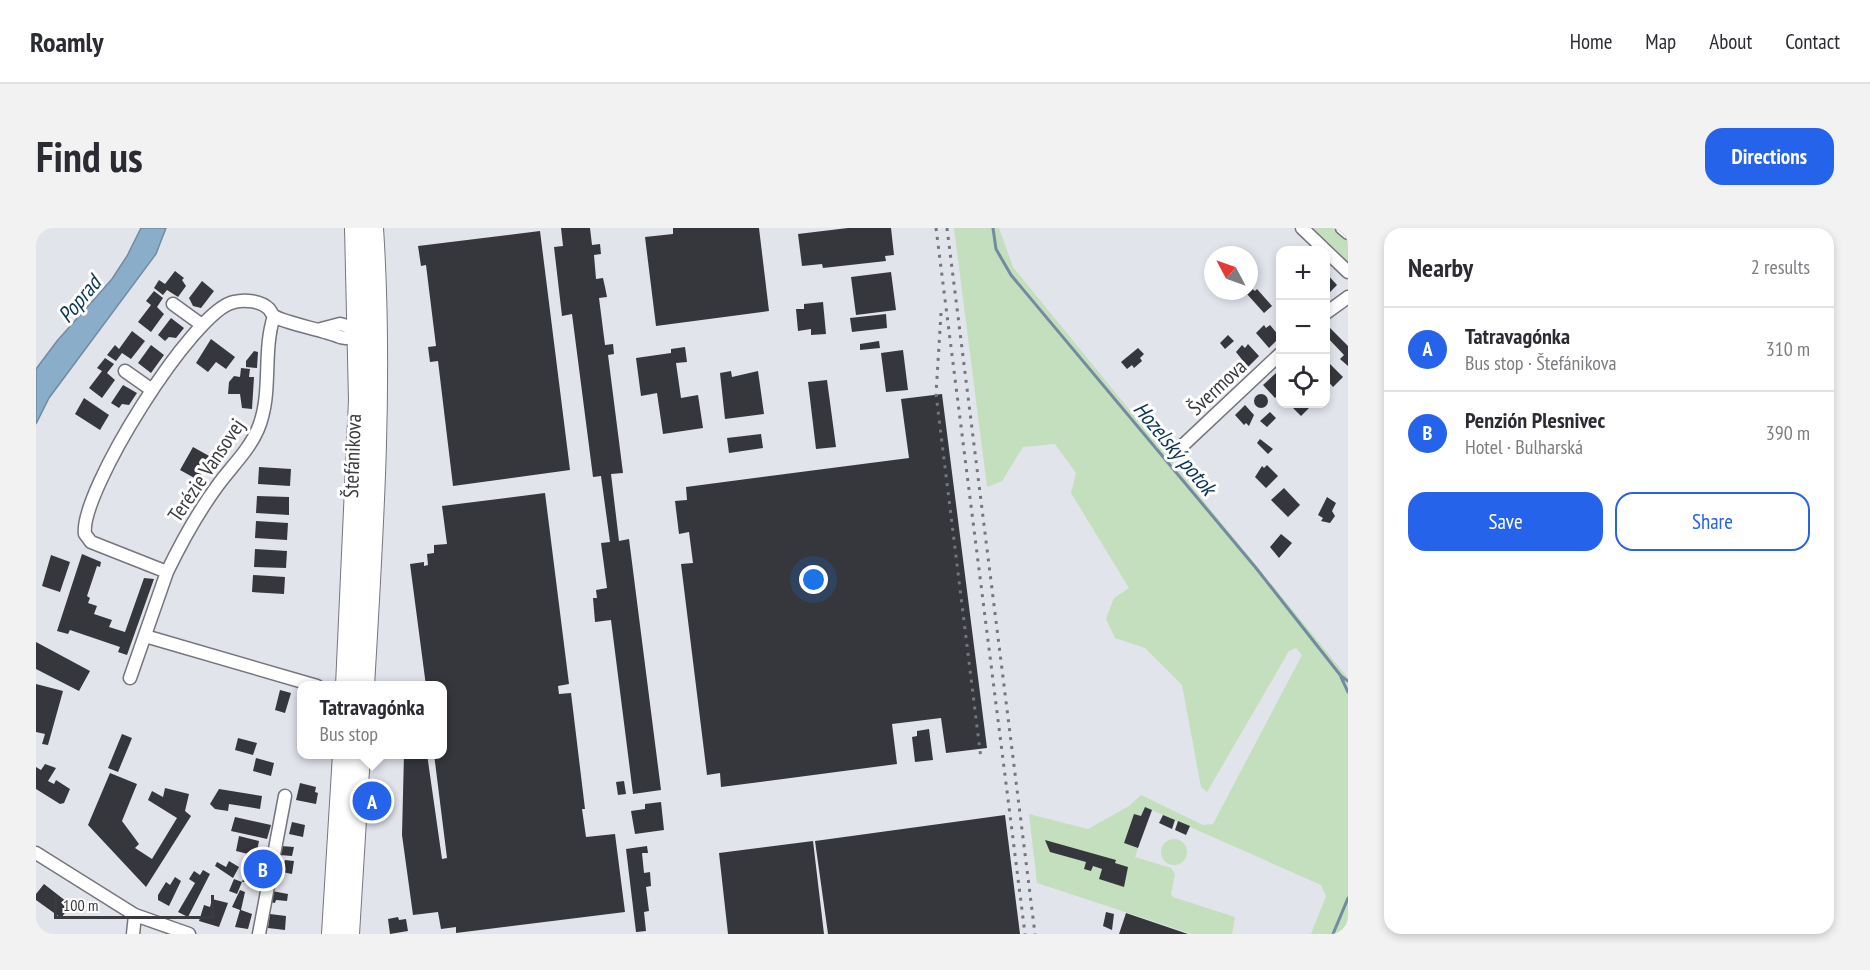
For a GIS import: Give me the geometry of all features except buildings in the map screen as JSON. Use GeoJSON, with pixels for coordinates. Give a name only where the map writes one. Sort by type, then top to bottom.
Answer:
{"type":"FeatureCollection","features":[{"type":"Feature","properties":{"kind":"main road","name":"Štefánikova"},"geometry":{"type":"LineString","coordinates":[[346,681],[359,400],[355,228]]}},
{"type":"Feature","properties":{"kind":"main road","name":"Štefánikova"},"geometry":{"type":"LineString","coordinates":[[364,681],[377,464],[378,331],[373,228]]}},
{"type":"Feature","properties":{"kind":"main road"},"geometry":{"type":"LineString","coordinates":[[332,934],[343,759]]}},
{"type":"Feature","properties":{"kind":"main road"},"geometry":{"type":"LineString","coordinates":[[349,934],[360,759]]}},
{"type":"Feature","properties":{"kind":"street"},"geometry":{"type":"LineString","coordinates":[[1302,228],[1348,272]]}},
{"type":"Feature","properties":{"kind":"street"},"geometry":{"type":"LineString","coordinates":[[1342,228],[1348,233]]}},
{"type":"Feature","properties":{"kind":"street"},"geometry":{"type":"LineString","coordinates":[[1330,310],[1348,297]]}},
{"type":"Feature","properties":{"kind":"street"},"geometry":{"type":"LineString","coordinates":[[167,572],[92,542],[87,538],[84,525],[111,460],[152,390],[202,325],[217,309],[234,301],[259,303],[274,316],[346,338],[358,330],[378,331]]}},
{"type":"Feature","properties":{"kind":"street"},"geometry":{"type":"LineString","coordinates":[[173,303],[202,325]]}},
{"type":"Feature","properties":{"kind":"street","name":"Terézie Vansovej"},"geometry":{"type":"LineString","coordinates":[[130,678],[167,572],[200,511],[248,448],[258,430],[266,394],[267,346],[274,316]]}},
{"type":"Feature","properties":{"kind":"street","name":"Švermova"},"geometry":{"type":"LineString","coordinates":[[1180,448],[1276,359]]}},
{"type":"Feature","properties":{"kind":"street"},"geometry":{"type":"LineString","coordinates":[[125,370],[152,390]]}},
{"type":"Feature","properties":{"kind":"street"},"geometry":{"type":"LineString","coordinates":[[145,636],[300,681]]}},
{"type":"Feature","properties":{"kind":"street"},"geometry":{"type":"LineString","coordinates":[[259,934],[285,796]]}},
{"type":"Feature","properties":{"kind":"street"},"geometry":{"type":"LineString","coordinates":[[36,853],[135,915],[189,934]]}},
{"type":"Feature","properties":{"kind":"street"},"geometry":{"type":"LineString","coordinates":[[133,934],[135,915]]}},
{"type":"Feature","properties":{"kind":"green space"},"geometry":{"type":"Polygon","coordinates":[[[954,228],[999,228],[1013,267],[1348,678],[1348,919],[1343,934],[1311,934],[1326,896],[1321,885],[1145,807],[1141,816],[1134,814],[1124,843],[1138,848],[1135,857],[1171,868],[1175,874],[1171,894],[1173,897],[1235,917],[1232,934],[1192,934],[1037,883],[1029,814],[1088,829],[1129,806],[1141,795],[1203,825],[1213,824],[1302,655],[1296,648],[1289,651],[1207,792],[1201,787],[1182,685],[1145,648],[1115,638],[1106,619],[1114,598],[1129,588],[1071,493],[1076,473],[1055,444],[1023,447],[1002,481],[987,487],[954,228]]]}},
{"type":"Feature","properties":{"kind":"green space"},"geometry":{"type":"Polygon","coordinates":[[[1308,228],[1338,228],[1348,237],[1348,265],[1330,246],[1308,228]]]}},
{"type":"Feature","properties":{"kind":"green space"},"geometry":{"type":"Polygon","coordinates":[[[1174,839],[1183,843],[1187,852],[1183,861],[1174,865],[1165,861],[1161,852],[1165,843],[1174,839]]]}},
{"type":"Feature","properties":{"kind":"water"},"geometry":{"type":"Polygon","coordinates":[[[141,228],[166,228],[156,254],[49,398],[36,424],[36,369],[57,341],[112,279],[141,228]]]}},
{"type":"Feature","properties":{"kind":"waterway","name":"Hozelský potok"},"geometry":{"type":"LineString","coordinates":[[993,228],[996,249],[1011,275],[1256,568],[1341,676],[1348,681]]}},
{"type":"Feature","properties":{"kind":"waterway"},"geometry":{"type":"LineString","coordinates":[[1341,677],[1348,692]]}},
{"type":"Feature","properties":{"kind":"waterway"},"geometry":{"type":"LineString","coordinates":[[1333,934],[1348,898]]}},
{"type":"Feature","properties":{"kind":"railway"},"geometry":{"type":"LineString","coordinates":[[936,228],[1025,934]]}},
{"type":"Feature","properties":{"kind":"railway"},"geometry":{"type":"LineString","coordinates":[[947,228],[1035,934]]}},
{"type":"Feature","properties":{"kind":"railway"},"geometry":{"type":"LineString","coordinates":[[941,313],[936,394],[981,759]]}},
{"type":"Feature","properties":{"kind":"place","name":"Tatravagónka"},"geometry":{"type":"Point","coordinates":[372,801]}},
{"type":"Feature","properties":{"kind":"place","name":"Penzión Plesnivec"},"geometry":{"type":"Point","coordinates":[263,869]}},
{"type":"Feature","properties":{"kind":"water label","name":"Poprad"},"geometry":{"type":"Point","coordinates":[79,299]}}]}
